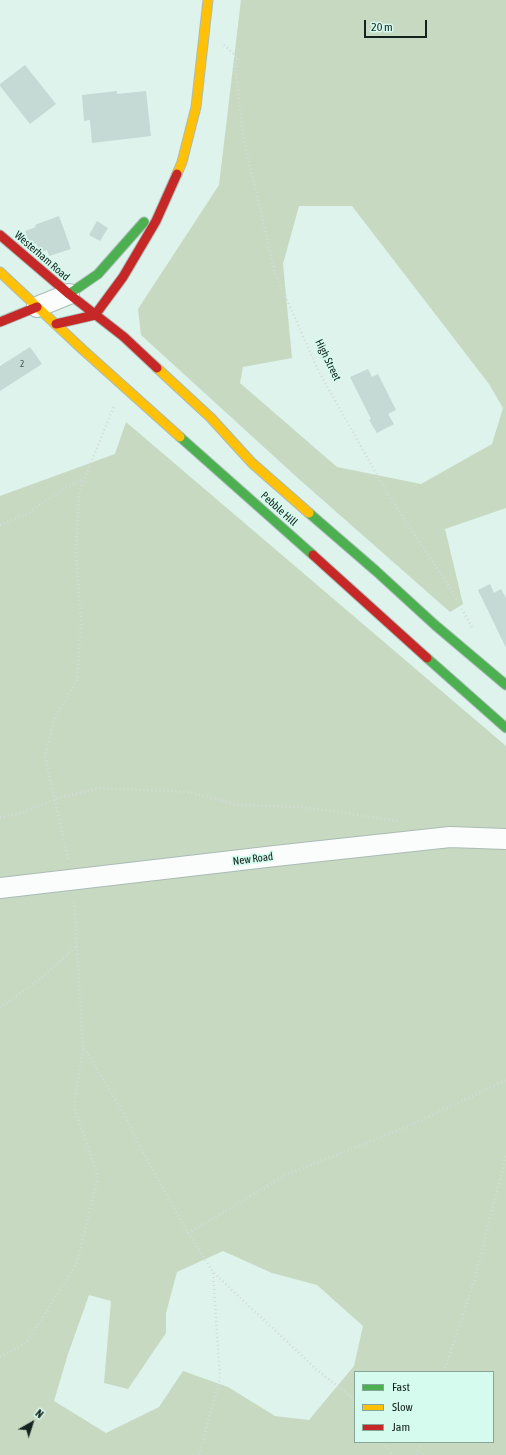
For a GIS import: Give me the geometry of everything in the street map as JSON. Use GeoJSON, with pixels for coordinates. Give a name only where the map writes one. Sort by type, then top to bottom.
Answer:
{"type":"FeatureCollection","features":[{"type":"Feature","properties":{"kind":"main road"},"geometry":{"type":"LineString","coordinates":[[56,324],[95,315],[123,277],[156,221],[182,162],[196,107],[206,29],[208,0]]}},
{"type":"Feature","properties":{"kind":"main road"},"geometry":{"type":"LineString","coordinates":[[69,294],[98,274],[166,198]]}},
{"type":"Feature","properties":{"kind":"main road","name":"Westerham Road"},"geometry":{"type":"LineString","coordinates":[[0,235],[69,294]]}},
{"type":"Feature","properties":{"kind":"main road"},"geometry":{"type":"LineString","coordinates":[[0,272],[37,307],[0,322]]}},
{"type":"Feature","properties":{"kind":"main road","name":"Pebble Hill"},"geometry":{"type":"LineString","coordinates":[[69,294],[124,337],[211,418],[252,463],[376,571],[435,625],[506,685]]}},
{"type":"Feature","properties":{"kind":"main road","name":"Pebble Hill"},"geometry":{"type":"LineString","coordinates":[[37,307],[506,728]]}},
{"type":"Feature","properties":{"kind":"street"},"geometry":{"type":"LineString","coordinates":[[37,307],[69,294]]}},
{"type":"Feature","properties":{"kind":"street","name":"New Road"},"geometry":{"type":"LineString","coordinates":[[0,888],[450,837],[506,839]]}},
{"type":"Feature","properties":{"kind":"path","name":"High Street"},"geometry":{"type":"LineString","coordinates":[[206,29],[238,58],[235,64],[243,136],[275,273],[319,372],[390,498],[448,583],[473,630]]}},
{"type":"Feature","properties":{"kind":"path"},"geometry":{"type":"LineString","coordinates":[[0,1357],[26,1343],[77,1263],[98,1176],[74,1107],[83,1048],[72,880],[56,799],[45,756],[55,718],[77,680],[81,620],[76,554],[79,492],[123,385]]}},
{"type":"Feature","properties":{"kind":"path"},"geometry":{"type":"LineString","coordinates":[[0,526],[27,514],[59,492],[84,478]]}},
{"type":"Feature","properties":{"kind":"path"},"geometry":{"type":"LineString","coordinates":[[0,818],[21,813],[56,799],[98,788],[189,792],[238,805],[304,807],[400,821]]}},
{"type":"Feature","properties":{"kind":"path"},"geometry":{"type":"LineString","coordinates":[[0,1008],[40,978],[77,945]]}},
{"type":"Feature","properties":{"kind":"path"},"geometry":{"type":"LineString","coordinates":[[83,1048],[122,1110],[142,1151],[188,1233],[213,1272],[316,1370],[354,1399]]}},
{"type":"Feature","properties":{"kind":"path"},"geometry":{"type":"LineString","coordinates":[[188,1233],[286,1175],[411,1125],[506,1080]]}},
{"type":"Feature","properties":{"kind":"path"},"geometry":{"type":"LineString","coordinates":[[444,1371],[474,1281],[506,1156]]}},
{"type":"Feature","properties":{"kind":"path"},"geometry":{"type":"LineString","coordinates":[[199,1455],[220,1378],[213,1272]]}},
{"type":"Feature","properties":{"kind":"path"},"geometry":{"type":"LineString","coordinates":[[385,1443],[392,1455]]}},
{"type":"Feature","properties":{"kind":"path"},"geometry":{"type":"LineString","coordinates":[[417,1455],[421,1443]]}},
{"type":"Feature","properties":{"kind":"green space"},"geometry":{"type":"Polygon","coordinates":[[[241,0],[506,0],[506,508],[445,529],[463,604],[450,612],[300,480],[141,335],[138,309],[219,185],[241,0]],[[299,206],[283,264],[292,358],[243,367],[240,383],[337,467],[421,484],[492,444],[503,408],[489,384],[352,206],[299,206]]]}},
{"type":"Feature","properties":{"kind":"green space"},"geometry":{"type":"Polygon","coordinates":[[[126,422],[506,746],[506,1455],[0,1455],[0,496],[115,454],[126,422]],[[223,1251],[177,1272],[166,1313],[166,1333],[128,1389],[104,1383],[111,1301],[89,1295],[68,1354],[54,1401],[106,1433],[159,1407],[183,1371],[228,1387],[275,1416],[309,1420],[354,1366],[363,1326],[317,1285],[272,1273],[223,1251]]]}},
{"type":"Feature","properties":{"kind":"building"},"geometry":{"type":"Polygon","coordinates":[[[25,65],[56,104],[30,124],[0,86],[0,84],[25,65]]]}},
{"type":"Feature","properties":{"kind":"building"},"geometry":{"type":"Polygon","coordinates":[[[117,91],[117,94],[146,91],[151,136],[92,143],[90,120],[84,121],[82,95],[117,91]]]}},
{"type":"Feature","properties":{"kind":"building"},"geometry":{"type":"Polygon","coordinates":[[[59,216],[71,249],[49,256],[47,250],[40,253],[36,243],[30,246],[25,231],[36,227],[35,225],[59,216]]]}},
{"type":"Feature","properties":{"kind":"building"},"geometry":{"type":"Polygon","coordinates":[[[97,221],[108,228],[100,241],[89,235],[97,221]]]}},
{"type":"Feature","properties":{"kind":"building"},"geometry":{"type":"Polygon","coordinates":[[[30,347],[42,364],[0,391],[0,366],[30,347]]]}},
{"type":"Feature","properties":{"kind":"building"},"geometry":{"type":"Polygon","coordinates":[[[368,369],[372,377],[378,374],[396,410],[388,414],[394,424],[377,433],[369,420],[371,419],[350,377],[368,369]]]}},
{"type":"Feature","properties":{"kind":"building"},"geometry":{"type":"Polygon","coordinates":[[[490,584],[494,593],[501,589],[506,598],[506,648],[478,590],[490,584]]]}},
{"type":"Feature","properties":{"kind":"traffic: fast"},"geometry":{"type":"LineString","coordinates":[[69,294],[98,274],[144,222]]}},
{"type":"Feature","properties":{"kind":"traffic: fast"},"geometry":{"type":"LineString","coordinates":[[180,437],[313,555]]}},
{"type":"Feature","properties":{"kind":"traffic: fast"},"geometry":{"type":"LineString","coordinates":[[309,513],[435,625],[506,685]]}},
{"type":"Feature","properties":{"kind":"traffic: fast"},"geometry":{"type":"LineString","coordinates":[[427,658],[506,728]]}},
{"type":"Feature","properties":{"kind":"traffic: slow"},"geometry":{"type":"LineString","coordinates":[[177,174],[182,162],[196,107],[208,0]]}},
{"type":"Feature","properties":{"kind":"traffic: slow"},"geometry":{"type":"LineString","coordinates":[[0,272],[82,349],[180,437]]}},
{"type":"Feature","properties":{"kind":"traffic: slow"},"geometry":{"type":"LineString","coordinates":[[157,368],[211,418],[252,463],[309,513]]}},
{"type":"Feature","properties":{"kind":"traffic: jam"},"geometry":{"type":"LineString","coordinates":[[56,324],[95,315],[123,277],[156,221],[177,174]]}},
{"type":"Feature","properties":{"kind":"traffic: jam"},"geometry":{"type":"LineString","coordinates":[[0,235],[69,294],[124,337],[157,368]]}},
{"type":"Feature","properties":{"kind":"traffic: jam"},"geometry":{"type":"LineString","coordinates":[[0,322],[37,307]]}},
{"type":"Feature","properties":{"kind":"traffic: jam"},"geometry":{"type":"LineString","coordinates":[[313,555],[427,658]]}}]}
